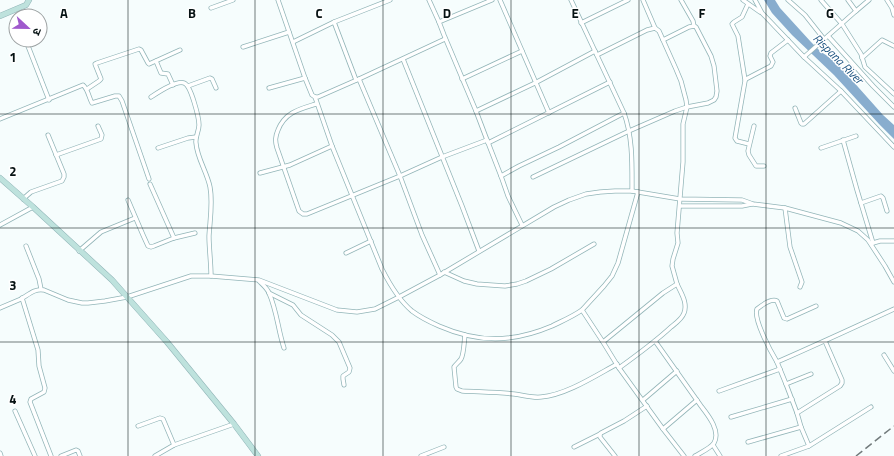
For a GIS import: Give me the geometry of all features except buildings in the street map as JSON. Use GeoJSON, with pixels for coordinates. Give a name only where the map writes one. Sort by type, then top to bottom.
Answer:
{"type":"FeatureCollection","features":[{"type":"Feature","properties":{"kind":"main road"},"geometry":{"type":"LineString","coordinates":[[0,16],[26,5],[29,0]]}},
{"type":"Feature","properties":{"kind":"main road"},"geometry":{"type":"LineString","coordinates":[[0,179],[33,207],[112,280],[167,342],[234,424],[258,456]]}},
{"type":"Feature","properties":{"kind":"street"},"geometry":{"type":"LineString","coordinates":[[211,8],[233,0]]}},
{"type":"Feature","properties":{"kind":"street"},"geometry":{"type":"LineString","coordinates":[[278,0],[305,78],[312,95],[315,97],[316,104],[332,146],[387,280],[399,297],[411,310],[432,323],[465,335],[497,339],[515,338],[533,334],[573,316],[582,310],[612,276],[618,264],[638,192]]}},
{"type":"Feature","properties":{"kind":"street"},"geometry":{"type":"LineString","coordinates":[[293,42],[334,22],[390,0]]}},
{"type":"Feature","properties":{"kind":"street"},"geometry":{"type":"LineString","coordinates":[[429,0],[476,111],[508,196],[522,225]]}},
{"type":"Feature","properties":{"kind":"street"},"geometry":{"type":"LineString","coordinates":[[439,22],[492,0]]}},
{"type":"Feature","properties":{"kind":"street"},"geometry":{"type":"LineString","coordinates":[[500,0],[549,113]]}},
{"type":"Feature","properties":{"kind":"street"},"geometry":{"type":"LineString","coordinates":[[571,0],[624,113],[629,131],[632,162],[632,191]]}},
{"type":"Feature","properties":{"kind":"street"},"geometry":{"type":"LineString","coordinates":[[581,23],[628,0]]}},
{"type":"Feature","properties":{"kind":"street"},"geometry":{"type":"LineString","coordinates":[[619,368],[655,341],[682,317],[685,307],[672,266],[678,243],[683,162],[683,124],[687,107],[685,92],[659,31],[655,28],[643,0]]}},
{"type":"Feature","properties":{"kind":"street"},"geometry":{"type":"LineString","coordinates":[[533,177],[629,131],[687,107],[711,102],[716,97],[717,91],[713,62],[698,30],[694,26],[681,0]]}},
{"type":"Feature","properties":{"kind":"street"},"geometry":{"type":"LineString","coordinates":[[743,0],[762,13],[788,40],[806,55],[894,148]]}},
{"type":"Feature","properties":{"kind":"street"},"geometry":{"type":"LineString","coordinates":[[755,0],[762,13]]}},
{"type":"Feature","properties":{"kind":"street"},"geometry":{"type":"LineString","coordinates":[[788,0],[805,15],[894,107]]}},
{"type":"Feature","properties":{"kind":"street"},"geometry":{"type":"LineString","coordinates":[[822,0],[842,24],[862,58],[865,67],[894,94]]}},
{"type":"Feature","properties":{"kind":"street"},"geometry":{"type":"LineString","coordinates":[[848,0],[856,11]]}},
{"type":"Feature","properties":{"kind":"street"},"geometry":{"type":"LineString","coordinates":[[806,55],[869,0]]}},
{"type":"Feature","properties":{"kind":"street"},"geometry":{"type":"LineString","coordinates":[[887,0],[894,14]]}},
{"type":"Feature","properties":{"kind":"street"},"geometry":{"type":"LineString","coordinates":[[748,4],[742,18],[732,24],[738,36],[745,80],[735,138],[737,141],[749,144]]}},
{"type":"Feature","properties":{"kind":"street"},"geometry":{"type":"LineString","coordinates":[[334,22],[400,176],[422,235],[440,275]]}},
{"type":"Feature","properties":{"kind":"street"},"geometry":{"type":"LineString","coordinates":[[662,40],[684,29],[694,26]]}},
{"type":"Feature","properties":{"kind":"street"},"geometry":{"type":"LineString","coordinates":[[597,55],[647,30],[655,28]]}},
{"type":"Feature","properties":{"kind":"street"},"geometry":{"type":"LineString","coordinates":[[243,47],[289,32]]}},
{"type":"Feature","properties":{"kind":"street"},"geometry":{"type":"LineString","coordinates":[[315,97],[318,97],[445,39]]}},
{"type":"Feature","properties":{"kind":"street"},"geometry":{"type":"LineString","coordinates":[[745,80],[771,66],[773,62],[770,56],[771,53],[788,40]]}},
{"type":"Feature","properties":{"kind":"street"},"geometry":{"type":"LineString","coordinates":[[862,58],[882,40],[894,46]]}},
{"type":"Feature","properties":{"kind":"street"},"geometry":{"type":"LineString","coordinates":[[29,48],[49,100]]}},
{"type":"Feature","properties":{"kind":"street"},"geometry":{"type":"LineString","coordinates":[[86,89],[101,79],[96,64],[97,63],[139,48],[149,64],[180,50]]}},
{"type":"Feature","properties":{"kind":"street"},"geometry":{"type":"LineString","coordinates":[[476,111],[535,83],[595,51]]}},
{"type":"Feature","properties":{"kind":"street"},"geometry":{"type":"LineString","coordinates":[[462,79],[522,52]]}},
{"type":"Feature","properties":{"kind":"street"},"geometry":{"type":"LineString","coordinates":[[403,59],[479,251]]}},
{"type":"Feature","properties":{"kind":"street"},"geometry":{"type":"LineString","coordinates":[[156,61],[162,74],[168,74],[173,85]]}},
{"type":"Feature","properties":{"kind":"street"},"geometry":{"type":"LineString","coordinates":[[188,86],[210,78],[216,88]]}},
{"type":"Feature","properties":{"kind":"street"},"geometry":{"type":"LineString","coordinates":[[269,88],[305,78]]}},
{"type":"Feature","properties":{"kind":"street"},"geometry":{"type":"LineString","coordinates":[[150,97],[173,85],[183,82],[188,86],[194,101],[199,120],[196,145],[210,187],[212,215],[209,237],[211,276]]}},
{"type":"Feature","properties":{"kind":"street"},"geometry":{"type":"LineString","coordinates":[[316,104],[288,115],[280,125],[275,143],[299,211],[303,214],[307,214],[352,196],[442,157],[487,142],[610,82]]}},
{"type":"Feature","properties":{"kind":"street"},"geometry":{"type":"LineString","coordinates":[[0,119],[49,100],[82,85],[85,86],[92,104],[115,96],[120,97],[149,179]]}},
{"type":"Feature","properties":{"kind":"street"},"geometry":{"type":"LineString","coordinates":[[795,108],[801,123],[804,124],[841,91]]}},
{"type":"Feature","properties":{"kind":"street"},"geometry":{"type":"LineString","coordinates":[[501,176],[559,148],[624,113]]}},
{"type":"Feature","properties":{"kind":"street"},"geometry":{"type":"LineString","coordinates":[[56,155],[101,139],[102,135],[98,126]]}},
{"type":"Feature","properties":{"kind":"street"},"geometry":{"type":"LineString","coordinates":[[754,126],[748,151],[756,165],[764,166]]}},
{"type":"Feature","properties":{"kind":"street"},"geometry":{"type":"LineString","coordinates":[[23,199],[31,192],[58,182],[64,178],[64,174],[48,135]]}},
{"type":"Feature","properties":{"kind":"street"},"geometry":{"type":"LineString","coordinates":[[821,148],[856,136]]}},
{"type":"Feature","properties":{"kind":"street"},"geometry":{"type":"LineString","coordinates":[[158,148],[188,138],[196,137]]}},
{"type":"Feature","properties":{"kind":"street"},"geometry":{"type":"LineString","coordinates":[[843,140],[872,243],[894,282]]}},
{"type":"Feature","properties":{"kind":"street"},"geometry":{"type":"LineString","coordinates":[[260,173],[283,167],[332,146]]}},
{"type":"Feature","properties":{"kind":"street"},"geometry":{"type":"LineString","coordinates":[[150,184],[174,238]]}},
{"type":"Feature","properties":{"kind":"street"},"geometry":{"type":"LineString","coordinates":[[0,308],[41,289],[68,300],[88,303],[127,297],[191,276],[211,276],[259,280],[328,307],[347,312],[367,311],[375,309],[440,275],[554,207],[580,196],[600,192],[632,191],[680,199],[742,200],[753,204],[785,208],[841,223],[864,236],[872,243]]}},
{"type":"Feature","properties":{"kind":"street"},"geometry":{"type":"LineString","coordinates":[[861,203],[881,196],[887,211]]}},
{"type":"Feature","properties":{"kind":"street"},"geometry":{"type":"LineString","coordinates":[[128,200],[148,246],[151,247],[174,238],[195,233]]}},
{"type":"Feature","properties":{"kind":"street"},"geometry":{"type":"LineString","coordinates":[[680,206],[742,206],[753,204]]}},
{"type":"Feature","properties":{"kind":"street"},"geometry":{"type":"LineString","coordinates":[[0,225],[33,207]]}},
{"type":"Feature","properties":{"kind":"street"},"geometry":{"type":"LineString","coordinates":[[785,208],[790,247],[802,282],[800,287]]}},
{"type":"Feature","properties":{"kind":"street"},"geometry":{"type":"LineString","coordinates":[[79,251],[101,232],[135,218]]}},
{"type":"Feature","properties":{"kind":"street"},"geometry":{"type":"LineString","coordinates":[[872,243],[880,241],[894,241]]}},
{"type":"Feature","properties":{"kind":"street"},"geometry":{"type":"LineString","coordinates":[[346,252],[371,242]]}},
{"type":"Feature","properties":{"kind":"street"},"geometry":{"type":"LineString","coordinates":[[444,272],[464,281],[488,286],[517,284],[551,269],[594,244]]}},
{"type":"Feature","properties":{"kind":"street"},"geometry":{"type":"LineString","coordinates":[[26,246],[39,279],[41,289]]}},
{"type":"Feature","properties":{"kind":"street"},"geometry":{"type":"LineString","coordinates":[[259,280],[269,293],[276,314],[284,348]]}},
{"type":"Feature","properties":{"kind":"street"},"geometry":{"type":"LineString","coordinates":[[603,342],[663,293],[677,284]]}},
{"type":"Feature","properties":{"kind":"street"},"geometry":{"type":"LineString","coordinates":[[269,293],[293,305],[301,315],[337,339],[350,368],[349,372],[343,376],[344,385]]}},
{"type":"Feature","properties":{"kind":"street"},"geometry":{"type":"LineString","coordinates":[[22,298],[38,348],[39,366],[45,388],[44,392],[31,399],[30,402],[52,456]]}},
{"type":"Feature","properties":{"kind":"street"},"geometry":{"type":"LineString","coordinates":[[809,446],[780,369],[762,333],[756,313],[757,309],[772,300],[776,300],[784,318],[787,319],[816,306]]}},
{"type":"Feature","properties":{"kind":"street"},"geometry":{"type":"LineString","coordinates":[[777,362],[894,309]]}},
{"type":"Feature","properties":{"kind":"street"},"geometry":{"type":"LineString","coordinates":[[582,310],[616,364],[684,456]]}},
{"type":"Feature","properties":{"kind":"street"},"geometry":{"type":"LineString","coordinates":[[465,335],[462,356],[460,361],[455,365],[454,369],[456,387],[462,391],[541,397],[566,390],[589,380],[616,364]]}},
{"type":"Feature","properties":{"kind":"street"},"geometry":{"type":"LineString","coordinates":[[655,341],[708,415],[715,429],[715,439],[713,445],[696,456]]}},
{"type":"Feature","properties":{"kind":"street"},"geometry":{"type":"LineString","coordinates":[[797,413],[842,384],[842,380],[825,341]]}},
{"type":"Feature","properties":{"kind":"street"},"geometry":{"type":"LineString","coordinates":[[884,355],[894,371]]}},
{"type":"Feature","properties":{"kind":"street"},"geometry":{"type":"LineString","coordinates":[[719,391],[780,369]]}},
{"type":"Feature","properties":{"kind":"street"},"geometry":{"type":"LineString","coordinates":[[643,400],[677,371]]}},
{"type":"Feature","properties":{"kind":"street"},"geometry":{"type":"LineString","coordinates":[[786,384],[811,374]]}},
{"type":"Feature","properties":{"kind":"street"},"geometry":{"type":"LineString","coordinates":[[663,429],[697,400]]}},
{"type":"Feature","properties":{"kind":"street"},"geometry":{"type":"LineString","coordinates":[[731,417],[792,400]]}},
{"type":"Feature","properties":{"kind":"street"},"geometry":{"type":"LineString","coordinates":[[574,447],[624,421],[647,406]]}},
{"type":"Feature","properties":{"kind":"street"},"geometry":{"type":"LineString","coordinates":[[781,456],[809,446],[871,406]]}},
{"type":"Feature","properties":{"kind":"street"},"geometry":{"type":"LineString","coordinates":[[15,411],[35,456]]}},
{"type":"Feature","properties":{"kind":"street"},"geometry":{"type":"LineString","coordinates":[[138,426],[162,418],[174,446]]}},
{"type":"Feature","properties":{"kind":"street"},"geometry":{"type":"LineString","coordinates":[[155,456],[174,446],[234,424]]}},
{"type":"Feature","properties":{"kind":"street"},"geometry":{"type":"LineString","coordinates":[[748,442],[801,427]]}},
{"type":"Feature","properties":{"kind":"street"},"geometry":{"type":"LineString","coordinates":[[600,434],[600,437],[615,456]]}},
{"type":"Feature","properties":{"kind":"street"},"geometry":{"type":"LineString","coordinates":[[713,445],[720,456]]}},
{"type":"Feature","properties":{"kind":"street"},"geometry":{"type":"LineString","coordinates":[[421,456],[444,447]]}},
{"type":"Feature","properties":{"kind":"street"},"geometry":{"type":"LineString","coordinates":[[61,456],[76,450],[80,456]]}},
{"type":"Feature","properties":{"kind":"water"},"geometry":{"type":"Polygon","coordinates":[[[764,0],[775,0],[780,8],[811,42],[821,52],[834,60],[883,115],[894,125],[894,139],[834,75],[792,35],[772,13],[764,0]]]}},
{"type":"Feature","properties":{"kind":"railway"},"geometry":{"type":"LineString","coordinates":[[856,456],[894,426]]}},
{"type":"Feature","properties":{"kind":"water label","name":"Rispana River"},"geometry":{"type":"Point","coordinates":[838,59]}}]}
